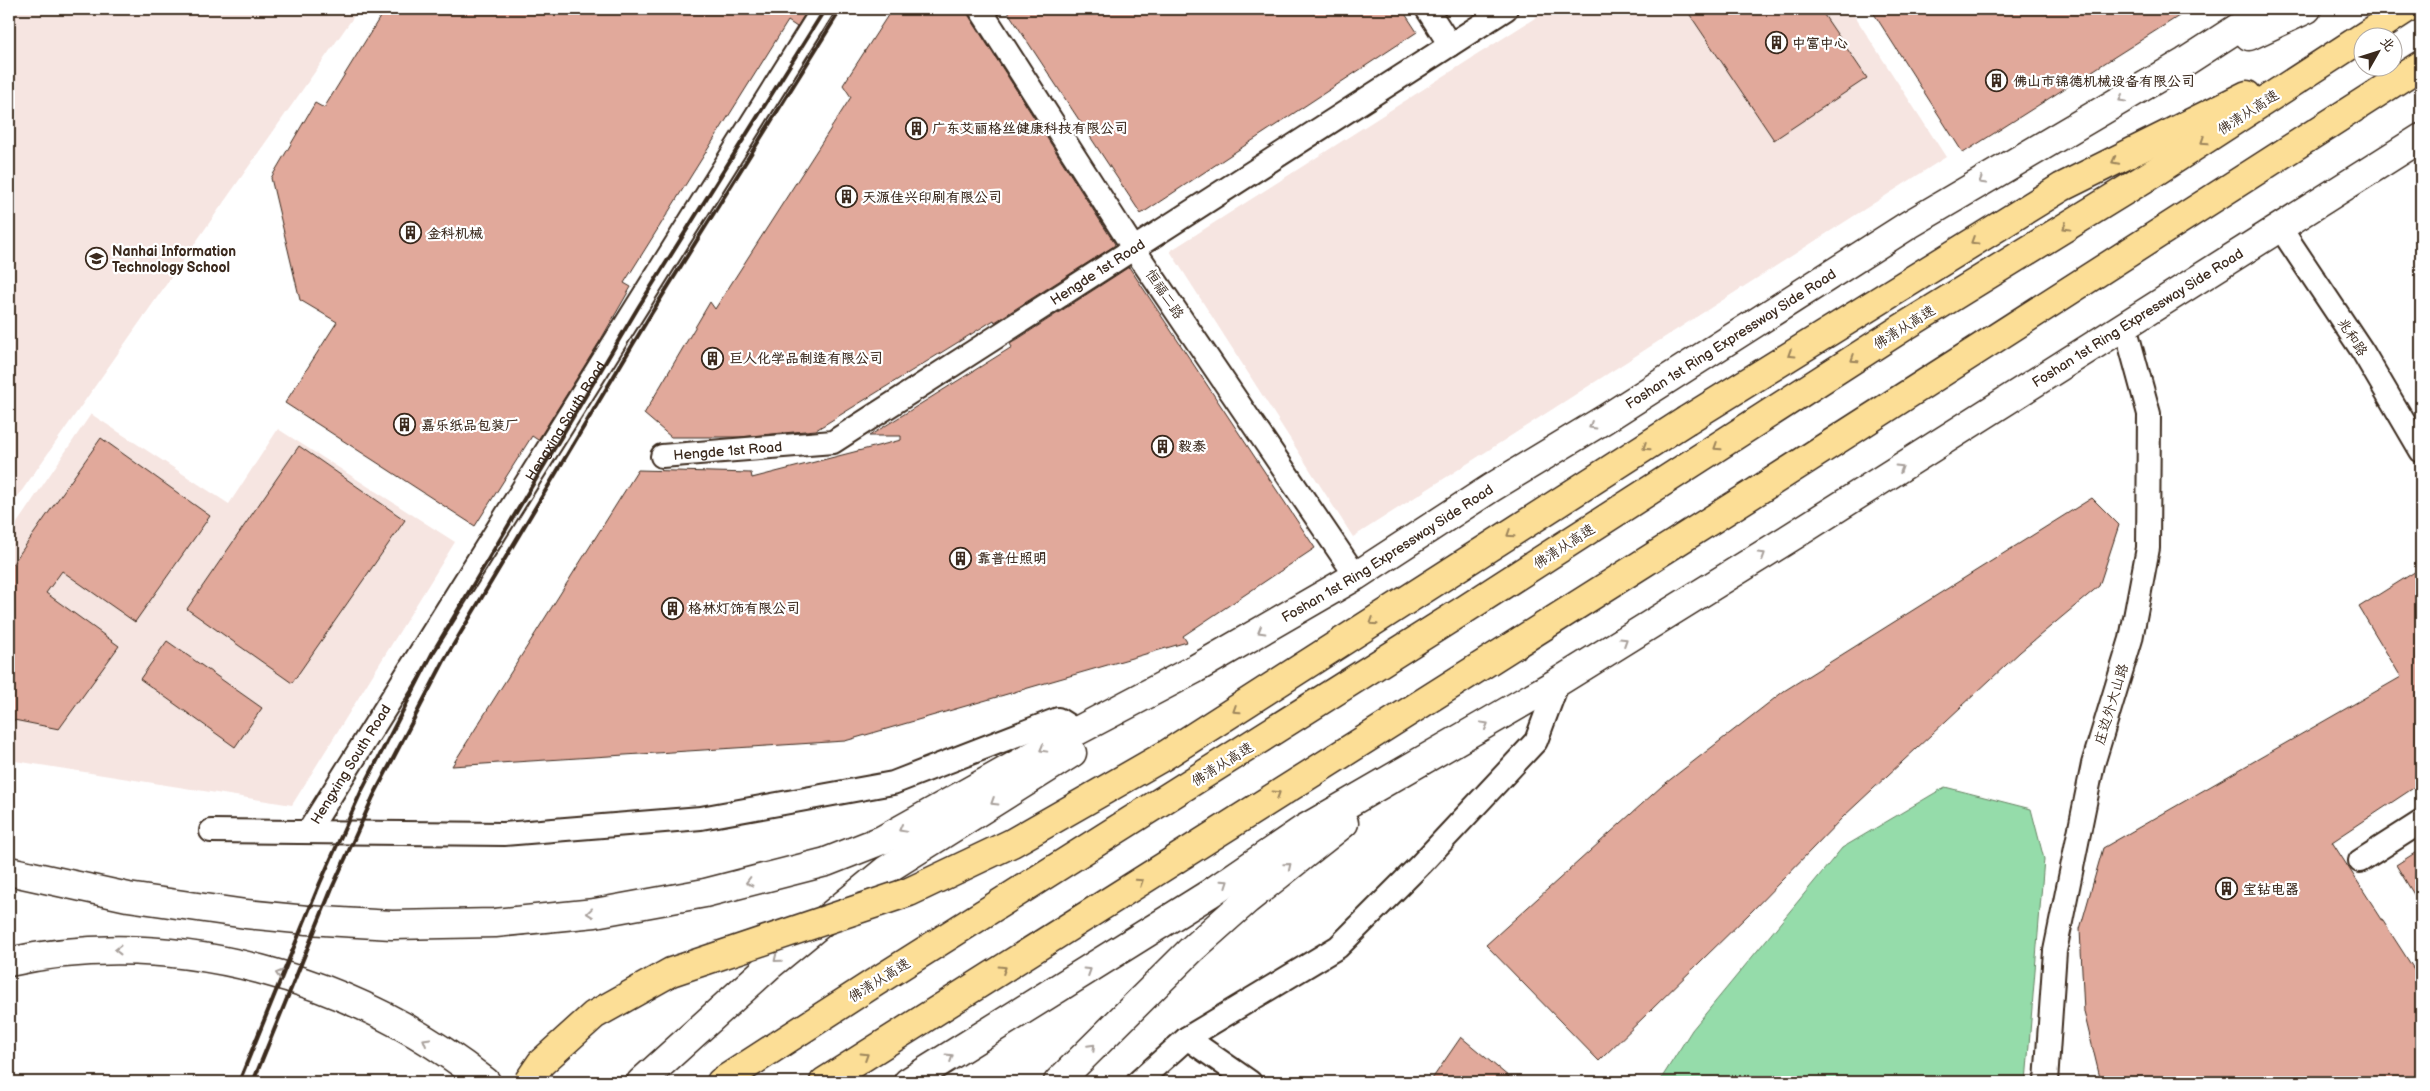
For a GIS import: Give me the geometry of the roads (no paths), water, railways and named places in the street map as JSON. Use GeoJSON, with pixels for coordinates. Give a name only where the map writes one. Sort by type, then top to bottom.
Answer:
{"type":"FeatureCollection","features":[{"type":"Feature","properties":{"kind":"highway","name":"佛清从高速"},"geometry":{"type":"LineString","coordinates":[[2376,28],[2406,9]]}},
{"type":"Feature","properties":{"kind":"highway"},"geometry":{"type":"LineString","coordinates":[[528,1082],[541,1063],[594,1015],[671,972],[909,892],[1012,843],[1164,756],[1687,420],[2062,187],[2352,42]]}},
{"type":"Feature","properties":{"kind":"highway","name":"佛清从高速"},"geometry":{"type":"LineString","coordinates":[[721,1082],[874,983],[1464,610],[1902,328],[2164,167],[2352,44]]}},
{"type":"Feature","properties":{"kind":"highway"},"geometry":{"type":"LineString","coordinates":[[824,1082],[1734,506],[2421,65]]}},
{"type":"Feature","properties":{"kind":"main road","name":"Foshan 1st Ring Expressway Side Road"},"geometry":{"type":"LineString","coordinates":[[1195,669],[1356,576],[1491,488],[1605,419],[1910,224],[2191,59],[2267,9]]}},
{"type":"Feature","properties":{"kind":"main road"},"geometry":{"type":"LineString","coordinates":[[2191,59],[2262,31],[2306,9]]}},
{"type":"Feature","properties":{"kind":"main road","name":"Foshan 1st Ring Expressway Side Road"},"geometry":{"type":"LineString","coordinates":[[1442,749],[1558,682],[2421,138]]}},
{"type":"Feature","properties":{"kind":"main road","name":"Foshan 1st Ring Expressway Side Road"},"geometry":{"type":"LineString","coordinates":[[2373,170],[2421,153]]}},
{"type":"Feature","properties":{"kind":"main road"},"geometry":{"type":"LineString","coordinates":[[9,871],[128,897],[246,914],[306,920],[392,925],[495,923],[595,913],[705,894],[826,862],[882,840],[1077,731],[1195,669]]}},
{"type":"Feature","properties":{"kind":"main road"},"geometry":{"type":"LineString","coordinates":[[641,1082],[769,966],[886,870],[1084,746],[1195,669]]}},
{"type":"Feature","properties":{"kind":"main road"},"geometry":{"type":"LineString","coordinates":[[908,1082],[1200,899],[1304,829],[1442,749]]}},
{"type":"Feature","properties":{"kind":"main road"},"geometry":{"type":"LineString","coordinates":[[1058,1082],[1191,950],[1246,900],[1298,858],[1442,749]]}},
{"type":"Feature","properties":{"kind":"main road"},"geometry":{"type":"LineString","coordinates":[[9,962],[55,953],[125,950],[166,952],[262,969],[299,980],[369,1010],[437,1047],[476,1075]]}},
{"type":"Feature","properties":{"kind":"street","name":"Hengxing South Road"},"geometry":{"type":"LineString","coordinates":[[308,832],[823,9]]}},
{"type":"Feature","properties":{"kind":"street","name":"恒福二路"},"geometry":{"type":"LineString","coordinates":[[980,9],[1134,248],[1356,576]]}},
{"type":"Feature","properties":{"kind":"street"},"geometry":{"type":"LineString","coordinates":[[1427,9],[1450,45]]}},
{"type":"Feature","properties":{"kind":"street","name":"Hengde 1st Road"},"geometry":{"type":"LineString","coordinates":[[662,456],[833,442],[1506,9]]}},
{"type":"Feature","properties":{"kind":"street","name":"兆和路"},"geometry":{"type":"LineString","coordinates":[[2280,226],[2363,352],[2421,450]]}},
{"type":"Feature","properties":{"kind":"street","name":"庄边外大山路"},"geometry":{"type":"LineString","coordinates":[[2046,1082],[2055,951],[2093,764],[2130,639],[2148,548],[2149,414],[2125,326]]}},
{"type":"Feature","properties":{"kind":"street"},"geometry":{"type":"LineString","coordinates":[[1138,1082],[1187,1038],[1338,948],[1422,864],[1536,741],[1558,682]]}},
{"type":"Feature","properties":{"kind":"street"},"geometry":{"type":"LineString","coordinates":[[211,831],[504,834],[701,818],[893,784],[1058,719],[1077,731]]}},
{"type":"Feature","properties":{"kind":"street"},"geometry":{"type":"LineString","coordinates":[[2360,861],[2421,822]]}},
{"type":"Feature","properties":{"kind":"street"},"geometry":{"type":"LineString","coordinates":[[1187,1038],[1250,1082]]}},
{"type":"Feature","properties":{"kind":"railway"},"geometry":{"type":"LineString","coordinates":[[239,1082],[320,883],[361,792],[433,652],[639,306],[825,9]]}},
{"type":"Feature","properties":{"kind":"railway"},"geometry":{"type":"LineString","coordinates":[[253,1082],[332,888],[373,797],[445,659],[651,314],[841,9]]}},
{"type":"Feature","properties":{"kind":"place","name":"中富中心"},"geometry":{"type":"Point","coordinates":[1776,43]}},
{"type":"Feature","properties":{"kind":"place","name":"佛山市锦德机械设备有限公司"},"geometry":{"type":"Point","coordinates":[1997,81]}},
{"type":"Feature","properties":{"kind":"place","name":"广东艾丽格丝健康科技有限公司"},"geometry":{"type":"Point","coordinates":[916,128]}},
{"type":"Feature","properties":{"kind":"place","name":"天源佳兴印刷有限公司"},"geometry":{"type":"Point","coordinates":[846,197]}},
{"type":"Feature","properties":{"kind":"place","name":"金科机械"},"geometry":{"type":"Point","coordinates":[411,233]}},
{"type":"Feature","properties":{"kind":"place","name":"Nanhai Information Technology School"},"geometry":{"type":"Point","coordinates":[96,259]}},
{"type":"Feature","properties":{"kind":"place","name":"巨人化学品制造有限公司"},"geometry":{"type":"Point","coordinates":[713,358]}},
{"type":"Feature","properties":{"kind":"place","name":"嘉乐纸品包装厂"},"geometry":{"type":"Point","coordinates":[405,425]}},
{"type":"Feature","properties":{"kind":"place","name":"毅泰"},"geometry":{"type":"Point","coordinates":[1162,446]}},
{"type":"Feature","properties":{"kind":"place","name":"靠普仕照明"},"geometry":{"type":"Point","coordinates":[961,558]}},
{"type":"Feature","properties":{"kind":"place","name":"格林灯饰有限公司"},"geometry":{"type":"Point","coordinates":[672,608]}},
{"type":"Feature","properties":{"kind":"place","name":"宝钻电器"},"geometry":{"type":"Point","coordinates":[2227,889]}}]}
